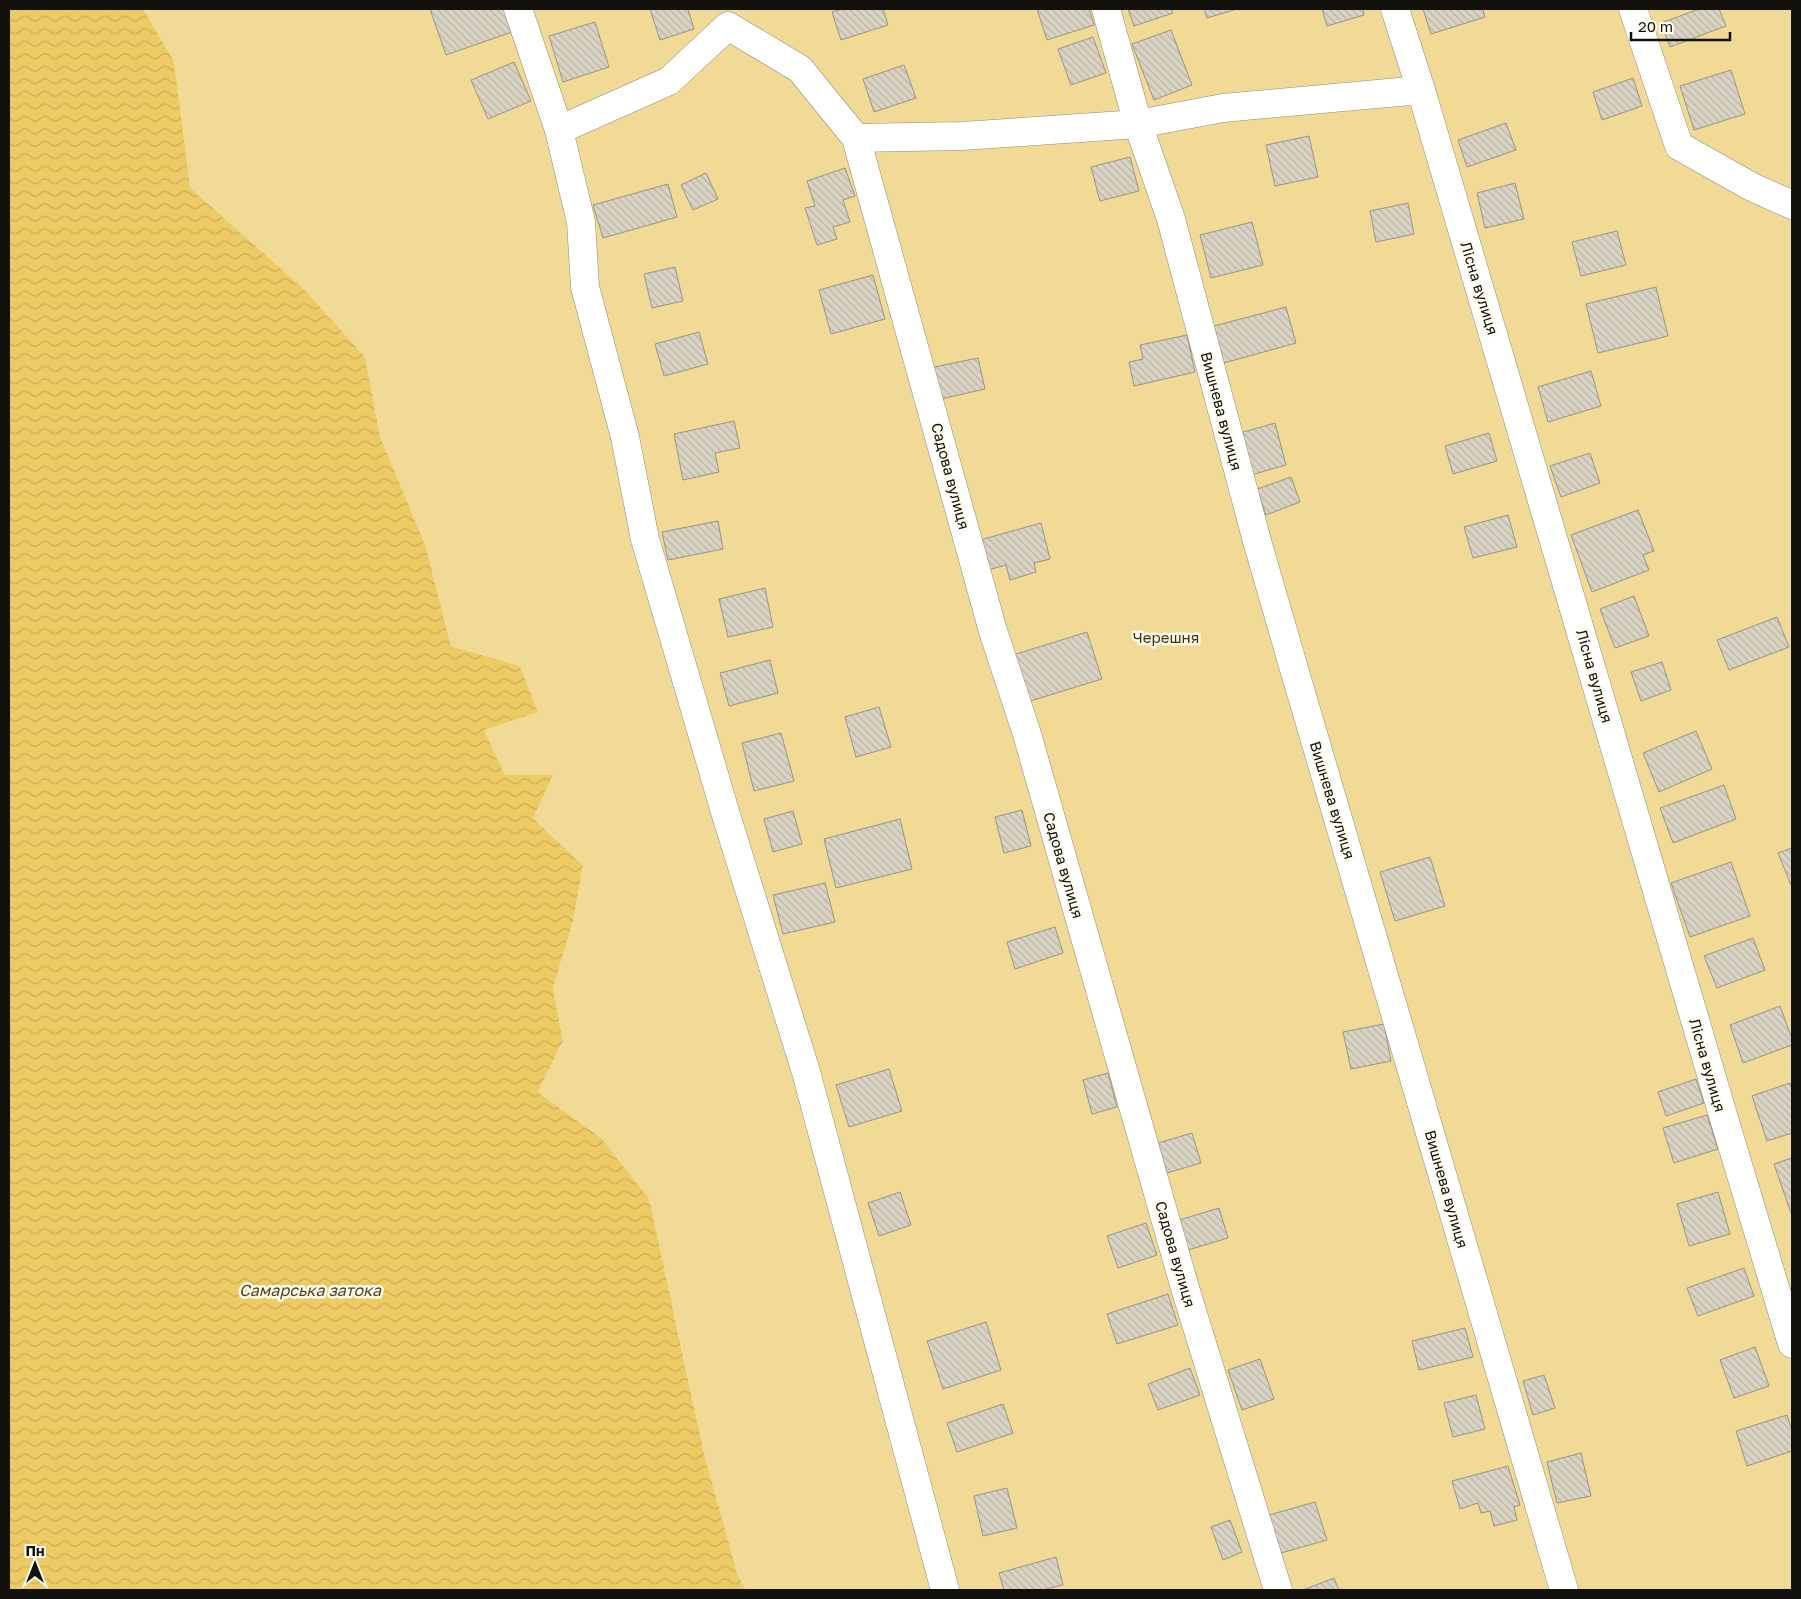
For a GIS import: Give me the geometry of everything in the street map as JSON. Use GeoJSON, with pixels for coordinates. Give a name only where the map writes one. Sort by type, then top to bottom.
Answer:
{"type":"FeatureCollection","features":[{"type":"Feature","properties":{"kind":"lane"},"geometry":{"type":"LineString","coordinates":[[518,9],[559,130],[582,222],[586,287],[625,437],[645,539],[729,824],[806,1072],[945,1590]]}},
{"type":"Feature","properties":{"kind":"lane","name":"Вишнева вулиця"},"geometry":{"type":"LineString","coordinates":[[1106,9],[1138,124],[1171,219],[1254,531],[1564,1590]]}},
{"type":"Feature","properties":{"kind":"lane","name":"Лісна вулиця"},"geometry":{"type":"LineString","coordinates":[[1395,9],[1421,90],[1792,1344]]}},
{"type":"Feature","properties":{"kind":"lane"},"geometry":{"type":"LineString","coordinates":[[1633,9],[1679,146],[1752,187],[1792,205]]}},
{"type":"Feature","properties":{"kind":"lane"},"geometry":{"type":"LineString","coordinates":[[559,130],[669,80],[724,18],[800,69],[856,138],[963,136],[1138,124],[1223,108],[1421,90]]}},
{"type":"Feature","properties":{"kind":"lane","name":"Садова вулиця"},"geometry":{"type":"LineString","coordinates":[[856,138],[994,632],[1027,734],[1185,1288],[1278,1590]]}},
{"type":"Feature","properties":{"kind":"green space","name":"Черешня"},"geometry":{"type":"Polygon","coordinates":[[[143,9],[1792,9],[1792,1590],[746,1590],[738,1576],[705,1457],[675,1317],[601,1138],[538,1092],[563,1041],[553,988],[573,922],[583,867],[532,818],[505,775],[484,730],[537,711],[520,666],[451,646],[426,547],[380,436],[365,357],[304,289],[189,188],[174,61],[143,9]]]}},
{"type":"Feature","properties":{"kind":"water","name":"Самарська затока"},"geometry":{"type":"Polygon","coordinates":[[[9,9],[143,9],[174,61],[190,188],[304,289],[365,357],[380,436],[426,547],[451,646],[520,666],[538,712],[484,730],[505,775],[553,775],[533,818],[583,866],[573,922],[553,988],[563,1041],[538,1092],[601,1138],[649,1199],[705,1457],[738,1576],[746,1590],[9,1590],[9,9]]]}},
{"type":"Feature","properties":{"kind":"building"},"geometry":{"type":"Polygon","coordinates":[[[430,9],[507,9],[515,31],[446,55],[430,9]]]}},
{"type":"Feature","properties":{"kind":"building"},"geometry":{"type":"Polygon","coordinates":[[[650,9],[688,9],[694,29],[660,40],[650,9]]]}},
{"type":"Feature","properties":{"kind":"building"},"geometry":{"type":"Polygon","coordinates":[[[843,9],[883,9],[888,25],[841,40],[832,12],[843,9]]]}},
{"type":"Feature","properties":{"kind":"building"},"geometry":{"type":"Polygon","coordinates":[[[1037,9],[1089,9],[1094,25],[1047,40],[1037,9]]]}},
{"type":"Feature","properties":{"kind":"building"},"geometry":{"type":"Polygon","coordinates":[[[1128,9],[1171,9],[1173,13],[1134,26],[1128,9]]]}},
{"type":"Feature","properties":{"kind":"building"},"geometry":{"type":"Polygon","coordinates":[[[1204,9],[1237,9],[1207,18],[1204,9]]]}},
{"type":"Feature","properties":{"kind":"building"},"geometry":{"type":"Polygon","coordinates":[[[1322,9],[1363,9],[1364,15],[1327,26],[1322,9]]]}},
{"type":"Feature","properties":{"kind":"building"},"geometry":{"type":"Polygon","coordinates":[[[1423,9],[1483,9],[1485,17],[1431,34],[1423,9]]]}},
{"type":"Feature","properties":{"kind":"building"},"geometry":{"type":"Polygon","coordinates":[[[1699,9],[1719,9],[1726,26],[1670,47],[1661,23],[1699,9]]]}},
{"type":"Feature","properties":{"kind":"building"},"geometry":{"type":"Polygon","coordinates":[[[595,22],[609,67],[563,82],[549,36],[595,22]]]}},
{"type":"Feature","properties":{"kind":"building"},"geometry":{"type":"Polygon","coordinates":[[[1171,30],[1192,85],[1154,100],[1132,44],[1171,30]]]}},
{"type":"Feature","properties":{"kind":"building"},"geometry":{"type":"Polygon","coordinates":[[[1093,37],[1106,73],[1071,85],[1058,49],[1093,37]]]}},
{"type":"Feature","properties":{"kind":"building"},"geometry":{"type":"Polygon","coordinates":[[[514,62],[531,101],[488,119],[471,80],[514,62]]]}},
{"type":"Feature","properties":{"kind":"building"},"geometry":{"type":"Polygon","coordinates":[[[904,65],[916,98],[874,112],[863,79],[904,65]]]}},
{"type":"Feature","properties":{"kind":"building"},"geometry":{"type":"Polygon","coordinates":[[[1731,70],[1745,114],[1694,130],[1680,86],[1731,70]]]}},
{"type":"Feature","properties":{"kind":"building"},"geometry":{"type":"Polygon","coordinates":[[[1633,78],[1642,106],[1602,120],[1593,92],[1633,78]]]}},
{"type":"Feature","properties":{"kind":"building"},"geometry":{"type":"Polygon","coordinates":[[[1506,123],[1516,150],[1467,167],[1458,140],[1506,123]]]}},
{"type":"Feature","properties":{"kind":"building"},"geometry":{"type":"Polygon","coordinates":[[[1309,136],[1318,177],[1275,186],[1266,145],[1309,136]]]}},
{"type":"Feature","properties":{"kind":"building"},"geometry":{"type":"Polygon","coordinates":[[[1130,157],[1139,191],[1100,201],[1091,167],[1130,157]]]}},
{"type":"Feature","properties":{"kind":"building"},"geometry":{"type":"Polygon","coordinates":[[[845,168],[855,196],[843,200],[850,222],[833,227],[837,239],[817,245],[805,208],[815,206],[807,181],[845,168]]]}},
{"type":"Feature","properties":{"kind":"building"},"geometry":{"type":"Polygon","coordinates":[[[706,173],[718,199],[693,210],[681,185],[706,173]]]}},
{"type":"Feature","properties":{"kind":"building"},"geometry":{"type":"Polygon","coordinates":[[[1515,183],[1524,219],[1485,228],[1477,193],[1515,183]]]}},
{"type":"Feature","properties":{"kind":"building"},"geometry":{"type":"Polygon","coordinates":[[[668,184],[677,217],[603,238],[593,205],[668,184]]]}},
{"type":"Feature","properties":{"kind":"building"},"geometry":{"type":"Polygon","coordinates":[[[1408,203],[1414,234],[1376,242],[1370,211],[1408,203]]]}},
{"type":"Feature","properties":{"kind":"building"},"geometry":{"type":"Polygon","coordinates":[[[1252,222],[1263,265],[1211,278],[1200,235],[1252,222]]]}},
{"type":"Feature","properties":{"kind":"building"},"geometry":{"type":"Polygon","coordinates":[[[1617,231],[1626,265],[1581,276],[1572,242],[1617,231]]]}},
{"type":"Feature","properties":{"kind":"building"},"geometry":{"type":"Polygon","coordinates":[[[675,267],[683,301],[652,308],[644,274],[675,267]]]}},
{"type":"Feature","properties":{"kind":"building"},"geometry":{"type":"Polygon","coordinates":[[[873,275],[885,319],[831,334],[819,290],[873,275]]]}},
{"type":"Feature","properties":{"kind":"building"},"geometry":{"type":"Polygon","coordinates":[[[1656,287],[1668,336],[1598,353],[1586,304],[1656,287]]]}},
{"type":"Feature","properties":{"kind":"building"},"geometry":{"type":"Polygon","coordinates":[[[1286,307],[1296,343],[1224,363],[1214,326],[1286,307]]]}},
{"type":"Feature","properties":{"kind":"building"},"geometry":{"type":"Polygon","coordinates":[[[699,332],[708,364],[664,376],[655,344],[699,332]]]}},
{"type":"Feature","properties":{"kind":"building"},"geometry":{"type":"Polygon","coordinates":[[[1187,335],[1195,372],[1134,386],[1129,362],[1143,359],[1140,345],[1187,335]]]}},
{"type":"Feature","properties":{"kind":"building"},"geometry":{"type":"Polygon","coordinates":[[[978,358],[985,389],[941,399],[934,367],[978,358]]]}},
{"type":"Feature","properties":{"kind":"building"},"geometry":{"type":"Polygon","coordinates":[[[1591,371],[1601,406],[1548,422],[1538,387],[1591,371]]]}},
{"type":"Feature","properties":{"kind":"building"},"geometry":{"type":"Polygon","coordinates":[[[734,421],[740,448],[715,453],[719,472],[683,480],[674,434],[734,421]]]}},
{"type":"Feature","properties":{"kind":"building"},"geometry":{"type":"Polygon","coordinates":[[[1275,423],[1286,465],[1251,475],[1240,433],[1275,423]]]}},
{"type":"Feature","properties":{"kind":"building"},"geometry":{"type":"Polygon","coordinates":[[[1489,433],[1497,461],[1453,474],[1445,446],[1489,433]]]}},
{"type":"Feature","properties":{"kind":"building"},"geometry":{"type":"Polygon","coordinates":[[[1590,453],[1600,483],[1561,497],[1550,466],[1590,453]]]}},
{"type":"Feature","properties":{"kind":"building"},"geometry":{"type":"Polygon","coordinates":[[[1291,477],[1300,502],[1266,515],[1257,489],[1291,477]]]}},
{"type":"Feature","properties":{"kind":"building"},"geometry":{"type":"Polygon","coordinates":[[[1638,510],[1654,551],[1643,555],[1649,570],[1592,592],[1571,535],[1638,510]]]}},
{"type":"Feature","properties":{"kind":"building"},"geometry":{"type":"Polygon","coordinates":[[[1508,515],[1517,547],[1473,558],[1464,527],[1508,515]]]}},
{"type":"Feature","properties":{"kind":"building"},"geometry":{"type":"Polygon","coordinates":[[[718,521],[723,549],[668,560],[662,532],[718,521]]]}},
{"type":"Feature","properties":{"kind":"building"},"geometry":{"type":"Polygon","coordinates":[[[1041,523],[1050,559],[1034,563],[1036,572],[1010,580],[1006,565],[988,570],[980,540],[1041,523]]]}},
{"type":"Feature","properties":{"kind":"building"},"geometry":{"type":"Polygon","coordinates":[[[765,588],[773,627],[728,637],[719,599],[765,588]]]}},
{"type":"Feature","properties":{"kind":"building"},"geometry":{"type":"Polygon","coordinates":[[[1634,596],[1649,636],[1615,648],[1600,609],[1634,596]]]}},
{"type":"Feature","properties":{"kind":"building"},"geometry":{"type":"Polygon","coordinates":[[[1777,617],[1789,647],[1729,670],[1717,640],[1777,617]]]}},
{"type":"Feature","properties":{"kind":"building"},"geometry":{"type":"Polygon","coordinates":[[[1087,632],[1102,679],[1027,702],[1013,655],[1087,632]]]}},
{"type":"Feature","properties":{"kind":"building"},"geometry":{"type":"Polygon","coordinates":[[[770,660],[778,693],[729,706],[720,673],[770,660]]]}},
{"type":"Feature","properties":{"kind":"building"},"geometry":{"type":"Polygon","coordinates":[[[1662,662],[1671,690],[1641,701],[1631,672],[1662,662]]]}},
{"type":"Feature","properties":{"kind":"building"},"geometry":{"type":"Polygon","coordinates":[[[879,707],[891,747],[856,757],[845,717],[879,707]]]}},
{"type":"Feature","properties":{"kind":"building"},"geometry":{"type":"Polygon","coordinates":[[[1696,731],[1712,769],[1659,792],[1643,753],[1696,731]]]}},
{"type":"Feature","properties":{"kind":"building"},"geometry":{"type":"Polygon","coordinates":[[[781,733],[794,781],[754,791],[742,743],[781,733]]]}},
{"type":"Feature","properties":{"kind":"building"},"geometry":{"type":"Polygon","coordinates":[[[1724,785],[1736,819],[1673,843],[1660,808],[1724,785]]]}},
{"type":"Feature","properties":{"kind":"building"},"geometry":{"type":"Polygon","coordinates":[[[1022,810],[1031,846],[1004,853],[995,817],[1022,810]]]}},
{"type":"Feature","properties":{"kind":"building"},"geometry":{"type":"Polygon","coordinates":[[[793,811],[802,844],[773,852],[764,819],[793,811]]]}},
{"type":"Feature","properties":{"kind":"building"},"geometry":{"type":"Polygon","coordinates":[[[900,819],[912,869],[836,888],[824,839],[900,819]]]}},
{"type":"Feature","properties":{"kind":"building"},"geometry":{"type":"Polygon","coordinates":[[[1792,848],[1792,884],[1791,885],[1778,853],[1792,848]]]}},
{"type":"Feature","properties":{"kind":"building"},"geometry":{"type":"Polygon","coordinates":[[[1430,857],[1445,906],[1395,921],[1380,872],[1430,857]]]}},
{"type":"Feature","properties":{"kind":"building"},"geometry":{"type":"Polygon","coordinates":[[[1731,862],[1750,916],[1690,937],[1671,883],[1731,862]]]}},
{"type":"Feature","properties":{"kind":"building"},"geometry":{"type":"Polygon","coordinates":[[[825,883],[835,922],[783,934],[773,895],[825,883]]]}},
{"type":"Feature","properties":{"kind":"building"},"geometry":{"type":"Polygon","coordinates":[[[1055,927],[1063,953],[1015,969],[1007,942],[1055,927]]]}},
{"type":"Feature","properties":{"kind":"building"},"geometry":{"type":"Polygon","coordinates":[[[1753,938],[1765,970],[1717,988],[1704,956],[1753,938]]]}},
{"type":"Feature","properties":{"kind":"building"},"geometry":{"type":"Polygon","coordinates":[[[1780,1006],[1792,1039],[1792,1045],[1743,1063],[1730,1025],[1780,1006]]]}},
{"type":"Feature","properties":{"kind":"building"},"geometry":{"type":"Polygon","coordinates":[[[1384,1024],[1391,1061],[1351,1069],[1343,1032],[1384,1024]]]}},
{"type":"Feature","properties":{"kind":"building"},"geometry":{"type":"Polygon","coordinates":[[[889,1069],[902,1111],[849,1127],[836,1085],[889,1069]]]}},
{"type":"Feature","properties":{"kind":"building"},"geometry":{"type":"Polygon","coordinates":[[[1108,1073],[1117,1107],[1092,1114],[1083,1080],[1108,1073]]]}},
{"type":"Feature","properties":{"kind":"building"},"geometry":{"type":"Polygon","coordinates":[[[1696,1079],[1704,1103],[1666,1116],[1658,1092],[1696,1079]]]}},
{"type":"Feature","properties":{"kind":"building"},"geometry":{"type":"Polygon","coordinates":[[[1790,1083],[1792,1090],[1792,1133],[1767,1141],[1752,1096],[1790,1083]]]}},
{"type":"Feature","properties":{"kind":"building"},"geometry":{"type":"Polygon","coordinates":[[[1707,1115],[1718,1149],[1674,1163],[1663,1128],[1707,1115]]]}},
{"type":"Feature","properties":{"kind":"building"},"geometry":{"type":"Polygon","coordinates":[[[1192,1133],[1201,1163],[1167,1173],[1158,1143],[1192,1133]]]}},
{"type":"Feature","properties":{"kind":"building"},"geometry":{"type":"Polygon","coordinates":[[[1792,1158],[1792,1212],[1791,1213],[1774,1164],[1792,1158]]]}},
{"type":"Feature","properties":{"kind":"building"},"geometry":{"type":"Polygon","coordinates":[[[900,1192],[911,1225],[879,1236],[868,1203],[900,1192]]]}},
{"type":"Feature","properties":{"kind":"building"},"geometry":{"type":"Polygon","coordinates":[[[1718,1192],[1730,1234],[1689,1246],[1677,1204],[1718,1192]]]}},
{"type":"Feature","properties":{"kind":"building"},"geometry":{"type":"Polygon","coordinates":[[[1219,1208],[1228,1238],[1188,1250],[1179,1220],[1219,1208]]]}},
{"type":"Feature","properties":{"kind":"building"},"geometry":{"type":"Polygon","coordinates":[[[1146,1223],[1157,1255],[1118,1268],[1107,1236],[1146,1223]]]}},
{"type":"Feature","properties":{"kind":"building"},"geometry":{"type":"Polygon","coordinates":[[[1744,1268],[1754,1296],[1698,1316],[1687,1288],[1744,1268]]]}},
{"type":"Feature","properties":{"kind":"building"},"geometry":{"type":"Polygon","coordinates":[[[1168,1294],[1178,1325],[1117,1344],[1107,1314],[1168,1294]]]}},
{"type":"Feature","properties":{"kind":"building"},"geometry":{"type":"Polygon","coordinates":[[[986,1322],[1001,1370],[943,1389],[927,1341],[986,1322]]]}},
{"type":"Feature","properties":{"kind":"building"},"geometry":{"type":"Polygon","coordinates":[[[1465,1328],[1473,1357],[1419,1370],[1412,1341],[1465,1328]]]}},
{"type":"Feature","properties":{"kind":"building"},"geometry":{"type":"Polygon","coordinates":[[[1755,1347],[1769,1386],[1734,1398],[1720,1360],[1755,1347]]]}},
{"type":"Feature","properties":{"kind":"building"},"geometry":{"type":"Polygon","coordinates":[[[1260,1359],[1274,1399],[1242,1410],[1228,1370],[1260,1359]]]}},
{"type":"Feature","properties":{"kind":"building"},"geometry":{"type":"Polygon","coordinates":[[[1190,1368],[1200,1395],[1158,1410],[1148,1384],[1190,1368]]]}},
{"type":"Feature","properties":{"kind":"building"},"geometry":{"type":"Polygon","coordinates":[[[1544,1375],[1555,1408],[1533,1415],[1523,1381],[1544,1375]]]}},
{"type":"Feature","properties":{"kind":"building"},"geometry":{"type":"Polygon","coordinates":[[[1476,1395],[1485,1429],[1453,1437],[1444,1403],[1476,1395]]]}},
{"type":"Feature","properties":{"kind":"building"},"geometry":{"type":"Polygon","coordinates":[[[1003,1404],[1013,1433],[957,1452],[947,1423],[1003,1404]]]}},
{"type":"Feature","properties":{"kind":"building"},"geometry":{"type":"Polygon","coordinates":[[[1787,1415],[1792,1431],[1792,1451],[1747,1466],[1736,1431],[1787,1415]]]}},
{"type":"Feature","properties":{"kind":"building"},"geometry":{"type":"Polygon","coordinates":[[[1581,1453],[1591,1496],[1557,1503],[1547,1462],[1581,1453]]]}},
{"type":"Feature","properties":{"kind":"building"},"geometry":{"type":"Polygon","coordinates":[[[1508,1466],[1520,1505],[1514,1507],[1517,1520],[1494,1526],[1490,1511],[1481,1513],[1478,1503],[1460,1509],[1452,1481],[1508,1466]]]}},
{"type":"Feature","properties":{"kind":"building"},"geometry":{"type":"Polygon","coordinates":[[[1007,1488],[1017,1528],[983,1536],[974,1496],[1007,1488]]]}},
{"type":"Feature","properties":{"kind":"building"},"geometry":{"type":"Polygon","coordinates":[[[1315,1502],[1327,1540],[1281,1553],[1269,1515],[1315,1502]]]}},
{"type":"Feature","properties":{"kind":"building"},"geometry":{"type":"Polygon","coordinates":[[[1230,1520],[1242,1552],[1223,1560],[1211,1527],[1230,1520]]]}},
{"type":"Feature","properties":{"kind":"building"},"geometry":{"type":"Polygon","coordinates":[[[1056,1557],[1063,1585],[1042,1590],[1004,1590],[999,1573],[1056,1557]]]}},
{"type":"Feature","properties":{"kind":"building"},"geometry":{"type":"Polygon","coordinates":[[[1334,1578],[1339,1590],[1303,1590],[1334,1578]]]}}]}
